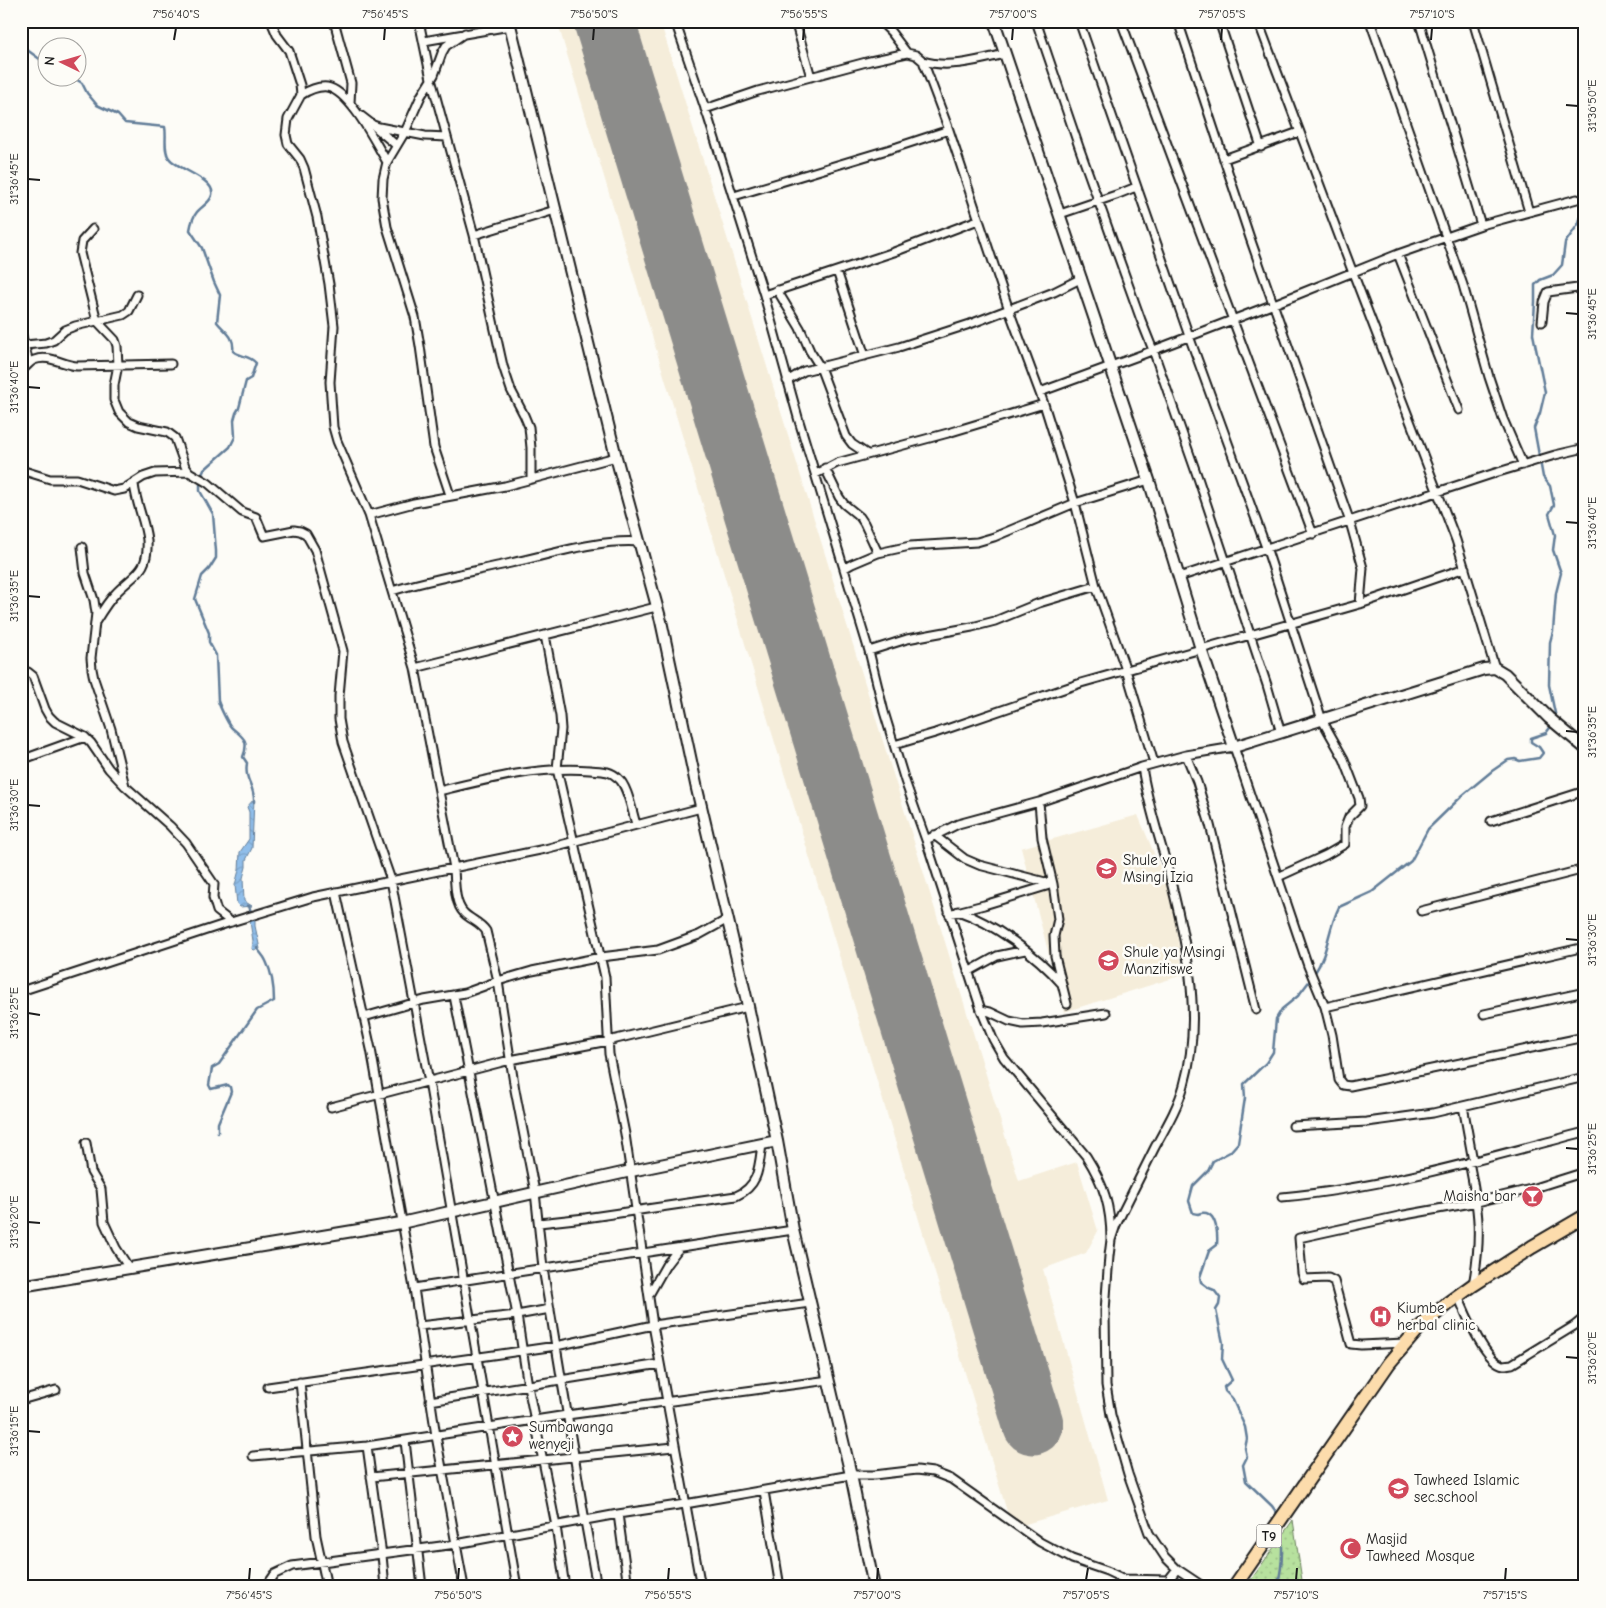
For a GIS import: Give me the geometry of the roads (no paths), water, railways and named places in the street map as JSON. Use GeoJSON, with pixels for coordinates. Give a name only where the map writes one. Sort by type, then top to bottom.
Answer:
{"type":"FeatureCollection","features":[{"type":"Feature","properties":{"kind":"highway","name":"T9"},"geometry":{"type":"LineString","coordinates":[[1234,1587],[1384,1370],[1405,1343],[1433,1315],[1473,1285],[1585,1216]]}},
{"type":"Feature","properties":{"kind":"street"},"geometry":{"type":"LineString","coordinates":[[271,21],[277,35],[289,51],[299,80],[301,95]]}},
{"type":"Feature","properties":{"kind":"street"},"geometry":{"type":"LineString","coordinates":[[334,21],[351,83],[352,106],[386,162]]}},
{"type":"Feature","properties":{"kind":"street"},"geometry":{"type":"LineString","coordinates":[[419,21],[431,79],[474,236],[507,380],[529,427],[531,480]]}},
{"type":"Feature","properties":{"kind":"street"},"geometry":{"type":"LineString","coordinates":[[675,21],[734,196],[764,295],[787,381],[870,651],[877,685],[905,781],[981,1010],[993,1039],[1004,1058],[1086,1156],[1097,1174],[1111,1217],[1106,1302],[1106,1385],[1111,1415],[1131,1482],[1149,1533],[1165,1557],[1177,1569],[1204,1587]]}},
{"type":"Feature","properties":{"kind":"street"},"geometry":{"type":"LineString","coordinates":[[795,21],[811,77]]}},
{"type":"Feature","properties":{"kind":"street"},"geometry":{"type":"LineString","coordinates":[[880,21],[907,53]]}},
{"type":"Feature","properties":{"kind":"street"},"geometry":{"type":"LineString","coordinates":[[994,21],[1149,480],[1201,649],[1308,966],[1325,1007],[1332,1035],[1339,1080],[1343,1085],[1350,1086],[1585,1037]]}},
{"type":"Feature","properties":{"kind":"street"},"geometry":{"type":"LineString","coordinates":[[1036,21],[1227,563],[1281,733]]}},
{"type":"Feature","properties":{"kind":"street"},"geometry":{"type":"LineString","coordinates":[[1080,21],[1136,187],[1267,550],[1322,720],[1344,759],[1356,786],[1360,806],[1344,827],[1345,844],[1341,848],[1278,877]]}},
{"type":"Feature","properties":{"kind":"street"},"geometry":{"type":"LineString","coordinates":[[1121,21],[1314,534]]}},
{"type":"Feature","properties":{"kind":"street"},"geometry":{"type":"LineString","coordinates":[[1178,21],[1350,522],[1363,568],[1360,604]]}},
{"type":"Feature","properties":{"kind":"street"},"geometry":{"type":"LineString","coordinates":[[1219,21],[1261,147]]}},
{"type":"Feature","properties":{"kind":"street"},"geometry":{"type":"LineString","coordinates":[[1258,21],[1438,493],[1465,568],[1495,668]]}},
{"type":"Feature","properties":{"kind":"street"},"geometry":{"type":"LineString","coordinates":[[1370,21],[1463,285],[1500,411],[1523,465]]}},
{"type":"Feature","properties":{"kind":"street"},"geometry":{"type":"LineString","coordinates":[[1419,21],[1481,225]]}},
{"type":"Feature","properties":{"kind":"street"},"geometry":{"type":"LineString","coordinates":[[1473,21],[1529,212]]}},
{"type":"Feature","properties":{"kind":"street"},"geometry":{"type":"LineString","coordinates":[[424,41],[510,24],[605,405],[616,457],[656,607],[748,1007],[793,1230],[851,1475],[874,1585],[860,1587]]}},
{"type":"Feature","properties":{"kind":"street"},"geometry":{"type":"LineString","coordinates":[[450,496],[434,447],[415,316],[387,227],[382,198],[386,162],[437,70],[446,46],[465,33]]}},
{"type":"Feature","properties":{"kind":"street"},"geometry":{"type":"LineString","coordinates":[[705,109],[758,91],[907,53],[916,55],[923,61],[932,64],[956,63],[1005,54]]}},
{"type":"Feature","properties":{"kind":"street"},"geometry":{"type":"LineString","coordinates":[[923,61],[949,130],[978,220],[1044,404],[1075,503],[1096,586],[1126,670],[1154,763]]}},
{"type":"Feature","properties":{"kind":"street"},"geometry":{"type":"LineString","coordinates":[[396,145],[339,92],[328,88],[317,87],[301,95],[288,119],[286,136],[288,144],[300,159],[304,168],[317,217],[330,284],[334,326],[330,382],[333,427],[337,441],[369,515],[415,668],[454,868],[457,898],[463,913],[482,925],[486,930],[498,981],[510,1060],[535,1192],[543,1268],[597,1587]]}},
{"type":"Feature","properties":{"kind":"street"},"geometry":{"type":"LineString","coordinates":[[373,125],[425,136],[447,137]]}},
{"type":"Feature","properties":{"kind":"street"},"geometry":{"type":"LineString","coordinates":[[734,196],[897,148],[949,130]]}},
{"type":"Feature","properties":{"kind":"street"},"geometry":{"type":"LineString","coordinates":[[1224,159],[1300,132]]}},
{"type":"Feature","properties":{"kind":"street"},"geometry":{"type":"LineString","coordinates":[[1060,214],[1136,187]]}},
{"type":"Feature","properties":{"kind":"street"},"geometry":{"type":"LineString","coordinates":[[1040,392],[1274,304],[1398,254],[1481,225],[1577,198]]}},
{"type":"Feature","properties":{"kind":"street"},"geometry":{"type":"LineString","coordinates":[[474,236],[555,210]]}},
{"type":"Feature","properties":{"kind":"street"},"geometry":{"type":"LineString","coordinates":[[764,295],[894,252],[978,220]]}},
{"type":"Feature","properties":{"kind":"street"},"geometry":{"type":"LineString","coordinates":[[93,229],[82,242],[80,253],[97,322],[115,340],[117,346],[118,364],[114,385],[114,400],[119,412],[129,422],[138,426],[167,432],[175,438],[189,472],[208,483],[242,512],[256,517],[264,536],[294,530],[300,531],[306,534],[315,550],[342,651],[343,663],[338,696],[343,742],[391,880],[429,1082],[517,1587]]}},
{"type":"Feature","properties":{"kind":"street"},"geometry":{"type":"LineString","coordinates":[[1398,254],[1459,410]]}},
{"type":"Feature","properties":{"kind":"street"},"geometry":{"type":"LineString","coordinates":[[837,271],[865,356]]}},
{"type":"Feature","properties":{"kind":"street"},"geometry":{"type":"LineString","coordinates":[[787,381],[798,373],[928,338],[1010,310],[1082,278]]}},
{"type":"Feature","properties":{"kind":"street"},"geometry":{"type":"LineString","coordinates":[[1542,322],[1544,302],[1548,292],[1585,287]]}},
{"type":"Feature","properties":{"kind":"street"},"geometry":{"type":"LineString","coordinates":[[776,290],[800,328],[810,351],[820,367],[846,436],[852,444],[867,454]]}},
{"type":"Feature","properties":{"kind":"street"},"geometry":{"type":"LineString","coordinates":[[25,345],[46,343],[54,340],[69,328],[123,315],[129,311],[138,295]]}},
{"type":"Feature","properties":{"kind":"street"},"geometry":{"type":"LineString","coordinates":[[21,332],[29,363]]}},
{"type":"Feature","properties":{"kind":"street"},"geometry":{"type":"LineString","coordinates":[[21,370],[36,359],[44,358],[70,365],[171,364]]}},
{"type":"Feature","properties":{"kind":"street"},"geometry":{"type":"LineString","coordinates":[[816,474],[837,463],[948,433],[1044,404]]}},
{"type":"Feature","properties":{"kind":"street"},"geometry":{"type":"LineString","coordinates":[[1180,577],[1537,460],[1585,448]]}},
{"type":"Feature","properties":{"kind":"street"},"geometry":{"type":"LineString","coordinates":[[369,515],[531,480],[616,457]]}},
{"type":"Feature","properties":{"kind":"street"},"geometry":{"type":"LineString","coordinates":[[825,468],[844,504],[856,513],[864,523],[878,553]]}},
{"type":"Feature","properties":{"kind":"street"},"geometry":{"type":"LineString","coordinates":[[21,470],[50,479],[77,479],[114,491],[124,490],[143,477],[155,473],[170,471],[189,472]]}},
{"type":"Feature","properties":{"kind":"street"},"geometry":{"type":"LineString","coordinates":[[845,568],[878,553],[910,546],[977,542],[994,537],[1075,503],[1149,480]]}},
{"type":"Feature","properties":{"kind":"street"},"geometry":{"type":"LineString","coordinates":[[95,621],[116,592],[138,575],[143,567],[146,554],[146,540],[136,503],[134,484]]}},
{"type":"Feature","properties":{"kind":"street"},"geometry":{"type":"LineString","coordinates":[[392,592],[448,576],[557,552],[608,543],[640,542]]}},
{"type":"Feature","properties":{"kind":"street"},"geometry":{"type":"LineString","coordinates":[[82,547],[85,573],[94,600],[95,621],[91,658],[93,674],[125,786]]}},
{"type":"Feature","properties":{"kind":"street"},"geometry":{"type":"LineString","coordinates":[[894,745],[935,733],[1049,693],[1360,604],[1465,568]]}},
{"type":"Feature","properties":{"kind":"street"},"geometry":{"type":"LineString","coordinates":[[870,651],[907,639],[987,623],[1039,603],[1096,586]]}},
{"type":"Feature","properties":{"kind":"street"},"geometry":{"type":"LineString","coordinates":[[415,668],[656,607]]}},
{"type":"Feature","properties":{"kind":"street"},"geometry":{"type":"LineString","coordinates":[[545,635],[560,716],[561,730],[557,769],[600,957],[607,996],[608,1042],[611,1066],[625,1134],[648,1295],[700,1587]]}},
{"type":"Feature","properties":{"kind":"street"},"geometry":{"type":"LineString","coordinates":[[926,840],[958,824],[1039,802],[1154,763],[1186,755],[1234,747],[1495,668],[1505,674],[1549,718],[1585,748]]}},
{"type":"Feature","properties":{"kind":"street"},"geometry":{"type":"LineString","coordinates":[[21,672],[28,672],[33,676],[48,716],[55,722],[85,737],[109,769],[125,786],[186,843],[214,884],[213,898],[216,911],[231,922]]}},
{"type":"Feature","properties":{"kind":"street"},"geometry":{"type":"LineString","coordinates":[[21,760],[85,737]]}},
{"type":"Feature","properties":{"kind":"street"},"geometry":{"type":"LineString","coordinates":[[1186,755],[1197,782],[1210,826],[1256,1010]]}},
{"type":"Feature","properties":{"kind":"street"},"geometry":{"type":"LineString","coordinates":[[1111,1240],[1116,1225],[1165,1129],[1184,1087],[1192,1041],[1194,1009],[1182,935],[1167,866],[1147,798],[1142,767]]}},
{"type":"Feature","properties":{"kind":"street"},"geometry":{"type":"LineString","coordinates":[[439,791],[499,776],[557,769],[608,772],[621,780],[636,824]]}},
{"type":"Feature","properties":{"kind":"street"},"geometry":{"type":"LineString","coordinates":[[1491,821],[1585,791]]}},
{"type":"Feature","properties":{"kind":"street"},"geometry":{"type":"LineString","coordinates":[[1039,802],[1042,838],[1053,884],[1058,919],[1054,944],[1067,1004]]}},
{"type":"Feature","properties":{"kind":"street"},"geometry":{"type":"LineString","coordinates":[[21,990],[313,897],[544,849],[701,808]]}},
{"type":"Feature","properties":{"kind":"street"},"geometry":{"type":"LineString","coordinates":[[934,835],[965,859],[979,865],[1053,884]]}},
{"type":"Feature","properties":{"kind":"street"},"geometry":{"type":"LineString","coordinates":[[1421,911],[1585,869]]}},
{"type":"Feature","properties":{"kind":"street"},"geometry":{"type":"LineString","coordinates":[[949,914],[1053,884]]}},
{"type":"Feature","properties":{"kind":"street"},"geometry":{"type":"LineString","coordinates":[[336,892],[379,1093],[414,1288],[436,1436],[464,1587]]}},
{"type":"Feature","properties":{"kind":"street"},"geometry":{"type":"LineString","coordinates":[[958,911],[983,922],[1025,950],[1054,975],[1062,986]]}},
{"type":"Feature","properties":{"kind":"street"},"geometry":{"type":"LineString","coordinates":[[364,1017],[424,1000],[454,996],[532,971],[600,957],[658,950],[699,935],[728,919]]}},
{"type":"Feature","properties":{"kind":"street"},"geometry":{"type":"LineString","coordinates":[[1325,1007],[1585,947]]}},
{"type":"Feature","properties":{"kind":"street"},"geometry":{"type":"LineString","coordinates":[[968,972],[997,956],[1025,950]]}},
{"type":"Feature","properties":{"kind":"street"},"geometry":{"type":"LineString","coordinates":[[1484,1014],[1585,992]]}},
{"type":"Feature","properties":{"kind":"street"},"geometry":{"type":"LineString","coordinates":[[454,996],[517,1314],[528,1386],[556,1526],[565,1587]]}},
{"type":"Feature","properties":{"kind":"street"},"geometry":{"type":"LineString","coordinates":[[330,1107],[468,1070],[510,1060],[608,1042],[748,1007]]}},
{"type":"Feature","properties":{"kind":"street"},"geometry":{"type":"LineString","coordinates":[[981,1010],[1009,1021],[1023,1024],[1042,1023],[1106,1013]]}},
{"type":"Feature","properties":{"kind":"street"},"geometry":{"type":"LineString","coordinates":[[1293,1126],[1375,1121],[1433,1113],[1585,1077]]}},
{"type":"Feature","properties":{"kind":"street"},"geometry":{"type":"LineString","coordinates":[[1463,1106],[1479,1220],[1478,1249],[1473,1285]]}},
{"type":"Feature","properties":{"kind":"street"},"geometry":{"type":"LineString","coordinates":[[1282,1197],[1305,1195],[1378,1182],[1471,1162],[1585,1132]]}},
{"type":"Feature","properties":{"kind":"street"},"geometry":{"type":"LineString","coordinates":[[21,1286],[401,1223],[630,1171],[776,1141]]}},
{"type":"Feature","properties":{"kind":"street"},"geometry":{"type":"LineString","coordinates":[[86,1143],[91,1172],[101,1189],[103,1218],[106,1228],[129,1268]]}},
{"type":"Feature","properties":{"kind":"street"},"geometry":{"type":"LineString","coordinates":[[539,1223],[736,1196],[749,1188],[755,1178],[762,1144]]}},
{"type":"Feature","properties":{"kind":"street"},"geometry":{"type":"LineString","coordinates":[[1405,1343],[1351,1344],[1334,1281],[1328,1278],[1304,1279],[1299,1238],[1399,1216],[1477,1202],[1538,1187],[1585,1172]]}},
{"type":"Feature","properties":{"kind":"street"},"geometry":{"type":"LineString","coordinates":[[414,1288],[793,1230]]}},
{"type":"Feature","properties":{"kind":"street"},"geometry":{"type":"LineString","coordinates":[[648,1295],[679,1248]]}},
{"type":"Feature","properties":{"kind":"street"},"geometry":{"type":"LineString","coordinates":[[1458,1296],[1483,1346],[1493,1359],[1503,1365],[1512,1364],[1526,1356],[1585,1317]]}},
{"type":"Feature","properties":{"kind":"street"},"geometry":{"type":"LineString","coordinates":[[268,1387],[556,1346],[653,1325],[810,1303]]}},
{"type":"Feature","properties":{"kind":"street"},"geometry":{"type":"LineString","coordinates":[[419,1326],[550,1309]]}},
{"type":"Feature","properties":{"kind":"street"},"geometry":{"type":"LineString","coordinates":[[430,1401],[660,1364]]}},
{"type":"Feature","properties":{"kind":"street"},"geometry":{"type":"LineString","coordinates":[[253,1456],[405,1441],[568,1415],[829,1380]]}},
{"type":"Feature","properties":{"kind":"street"},"geometry":{"type":"LineString","coordinates":[[300,1382],[312,1511],[327,1587]]}},
{"type":"Feature","properties":{"kind":"street"},"geometry":{"type":"LineString","coordinates":[[21,1400],[56,1390]]}},
{"type":"Feature","properties":{"kind":"street"},"geometry":{"type":"LineString","coordinates":[[405,1441],[422,1587]]}},
{"type":"Feature","properties":{"kind":"street"},"geometry":{"type":"LineString","coordinates":[[367,1446],[385,1587]]}},
{"type":"Feature","properties":{"kind":"street"},"geometry":{"type":"LineString","coordinates":[[371,1477],[674,1447]]}},
{"type":"Feature","properties":{"kind":"street"},"geometry":{"type":"LineString","coordinates":[[266,1587],[275,1574],[292,1566],[456,1544],[618,1514],[851,1475],[874,1475],[924,1470],[943,1475],[1040,1542],[1072,1559],[1124,1579],[1168,1580]]}},
{"type":"Feature","properties":{"kind":"street"},"geometry":{"type":"LineString","coordinates":[[764,1491],[780,1587]]}},
{"type":"Feature","properties":{"kind":"street"},"geometry":{"type":"LineString","coordinates":[[618,1514],[628,1587]]}},
{"type":"Feature","properties":{"kind":"street"},"geometry":{"type":"LineString","coordinates":[[1163,1587],[1177,1569]]}},
{"type":"Feature","properties":{"kind":"water"},"geometry":{"type":"Polygon","coordinates":[[[254,799],[252,848],[246,860],[243,878],[244,901],[252,906],[240,907],[237,904],[235,885],[239,870],[240,852],[249,839],[249,812],[247,807],[254,799]]]}},
{"type":"Feature","properties":{"kind":"water"},"geometry":{"type":"Polygon","coordinates":[[[249,915],[255,915],[255,926],[260,949],[252,949],[253,941],[249,915]]]}},
{"type":"Feature","properties":{"kind":"waterway"},"geometry":{"type":"LineString","coordinates":[[21,41],[23,47],[38,58]]}},
{"type":"Feature","properties":{"kind":"waterway"},"geometry":{"type":"LineString","coordinates":[[84,88],[97,105],[118,115],[125,123],[165,127],[166,151],[169,158],[202,179],[212,189],[211,198],[195,214],[190,230],[202,248],[220,295],[217,322],[231,338],[233,351],[256,363],[251,378],[246,381],[234,420],[235,437],[230,447],[204,470],[200,479],[200,491],[213,514],[216,558],[202,576],[195,599],[209,633],[209,642],[216,655],[218,701],[229,725],[245,742],[246,746],[243,757],[247,763],[246,769],[253,791],[254,802]]}},
{"type":"Feature","properties":{"kind":"waterway"},"geometry":{"type":"LineString","coordinates":[[1556,718],[1549,685],[1550,642],[1553,631],[1556,593],[1561,573],[1553,550],[1555,535],[1549,514],[1554,505],[1550,486],[1543,477],[1534,428],[1545,392],[1533,334],[1535,285],[1540,280],[1553,275],[1562,265],[1565,243],[1579,223],[1585,195]]}},
{"type":"Feature","properties":{"kind":"waterway"},"geometry":{"type":"LineString","coordinates":[[1314,974],[1323,958],[1332,924],[1339,907],[1372,892],[1411,861],[1428,829],[1463,795],[1492,771],[1508,760],[1515,759],[1520,761],[1539,758],[1543,753],[1539,747],[1531,742],[1531,738],[1546,733],[1552,725]]}},
{"type":"Feature","properties":{"kind":"waterway"},"geometry":{"type":"LineString","coordinates":[[247,906],[249,906],[252,915]]}},
{"type":"Feature","properties":{"kind":"waterway"},"geometry":{"type":"LineString","coordinates":[[218,1133],[218,1123],[231,1092],[228,1085],[211,1089],[209,1085],[212,1068],[219,1064],[257,1010],[274,1001],[270,970],[257,948]]}},
{"type":"Feature","properties":{"kind":"waterway"},"geometry":{"type":"LineString","coordinates":[[1279,1516],[1272,1506],[1246,1481],[1243,1465],[1247,1457],[1245,1427],[1232,1398],[1225,1391],[1224,1387],[1232,1380],[1222,1359],[1223,1343],[1216,1310],[1220,1298],[1214,1290],[1201,1282],[1200,1277],[1209,1251],[1217,1245],[1215,1222],[1209,1214],[1193,1213],[1189,1201],[1193,1186],[1208,1171],[1213,1161],[1230,1152],[1238,1143],[1245,1098],[1244,1084],[1266,1063],[1273,1052],[1276,1019],[1282,1009],[1298,996],[1311,979]]}},
{"type":"Feature","properties":{"kind":"waterway"},"geometry":{"type":"LineString","coordinates":[[1277,1587],[1282,1558],[1281,1529]]}},
{"type":"Feature","properties":{"kind":"place","name":"Shule ya Msingi Izia"},"geometry":{"type":"Point","coordinates":[1107,869]}},
{"type":"Feature","properties":{"kind":"place","name":"Shule ya Msingi Manzitiswe"},"geometry":{"type":"Point","coordinates":[1108,961]}},
{"type":"Feature","properties":{"kind":"place","name":"Maisha bar"},"geometry":{"type":"Point","coordinates":[1532,1196]}},
{"type":"Feature","properties":{"kind":"place","name":"Kiumbe herbal clinic"},"geometry":{"type":"Point","coordinates":[1381,1317]}},
{"type":"Feature","properties":{"kind":"place","name":"Sumbawanga wenyeji"},"geometry":{"type":"Point","coordinates":[513,1436]}},
{"type":"Feature","properties":{"kind":"place","name":"Tawheed Islamic sec.school"},"geometry":{"type":"Point","coordinates":[1398,1489]}},
{"type":"Feature","properties":{"kind":"place","name":"Masjid Tawheed Mosque"},"geometry":{"type":"Point","coordinates":[1350,1548]}}]}
